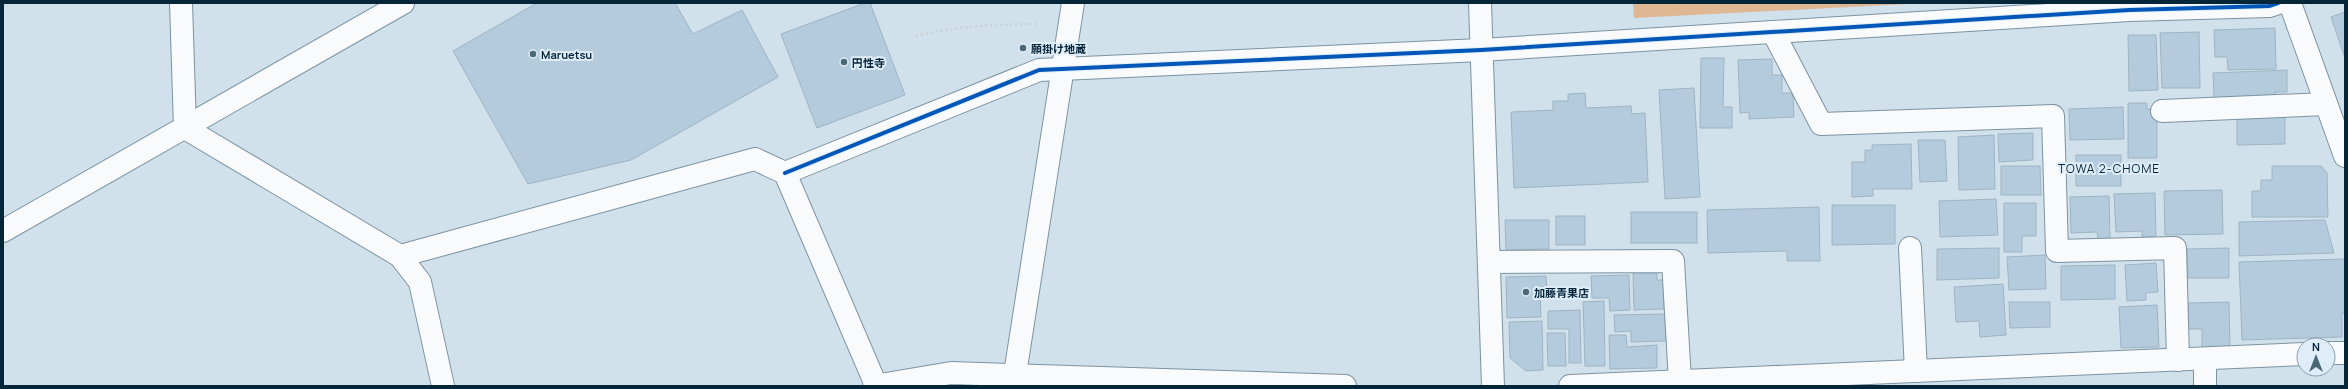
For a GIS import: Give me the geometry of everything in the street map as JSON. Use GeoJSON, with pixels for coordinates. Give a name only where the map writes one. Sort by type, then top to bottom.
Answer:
{"type":"FeatureCollection","features":[{"type":"Feature","properties":{"kind":"street"},"geometry":{"type":"LineString","coordinates":[[181,3],[185,128]]}},
{"type":"Feature","properties":{"kind":"street"},"geometry":{"type":"LineString","coordinates":[[3,231],[403,3]]}},
{"type":"Feature","properties":{"kind":"street"},"geometry":{"type":"LineString","coordinates":[[1480,3],[1493,386]]}},
{"type":"Feature","properties":{"kind":"street"},"geometry":{"type":"LineString","coordinates":[[785,173],[1039,70],[1481,50],[1773,32],[2129,7],[2269,6],[2278,3]]}},
{"type":"Feature","properties":{"kind":"street"},"geometry":{"type":"LineString","coordinates":[[2290,3],[2345,156]]}},
{"type":"Feature","properties":{"kind":"street"},"geometry":{"type":"LineString","coordinates":[[1015,374],[1064,68],[1071,14]]}},
{"type":"Feature","properties":{"kind":"street"},"geometry":{"type":"LineString","coordinates":[[1773,32],[1821,124],[2053,116],[2057,251],[2175,248],[2178,360]]}},
{"type":"Feature","properties":{"kind":"street"},"geometry":{"type":"LineString","coordinates":[[2162,110],[2326,104]]}},
{"type":"Feature","properties":{"kind":"street"},"geometry":{"type":"LineString","coordinates":[[185,128],[400,256],[420,282],[443,386]]}},
{"type":"Feature","properties":{"kind":"street"},"geometry":{"type":"LineString","coordinates":[[400,256],[755,159],[785,173],[875,386],[951,373],[1015,374],[1262,385],[1345,386]]}},
{"type":"Feature","properties":{"kind":"street"},"geometry":{"type":"LineString","coordinates":[[1910,248],[1916,372]]}},
{"type":"Feature","properties":{"kind":"street"},"geometry":{"type":"LineString","coordinates":[[1488,262],[1673,261],[1680,381]]}},
{"type":"Feature","properties":{"kind":"street"},"geometry":{"type":"LineString","coordinates":[[1570,386],[1916,372],[1977,378],[2178,360],[2296,354]]}},
{"type":"Feature","properties":{"kind":"street"},"geometry":{"type":"LineString","coordinates":[[2205,359],[2205,386]]}},
{"type":"Feature","properties":{"kind":"path"},"geometry":{"type":"LineString","coordinates":[[916,36],[949,28],[1071,14]]}},
{"type":"Feature","properties":{"kind":"shaded area"},"geometry":{"type":"Polygon","coordinates":[[[1633,3],[1927,3],[1634,18],[1633,3]]]}},
{"type":"Feature","properties":{"kind":"building"},"geometry":{"type":"Polygon","coordinates":[[[537,3],[675,3],[693,34],[742,10],[778,77],[631,160],[528,184],[453,51],[537,3]]]}},
{"type":"Feature","properties":{"kind":"building"},"geometry":{"type":"Polygon","coordinates":[[[865,3],[870,3],[905,95],[817,128],[781,34],[865,3]]]}},
{"type":"Feature","properties":{"kind":"building"},"geometry":{"type":"Polygon","coordinates":[[[2345,12],[2345,58],[2331,17],[2345,12]]]}},
{"type":"Feature","properties":{"kind":"building"},"geometry":{"type":"Polygon","coordinates":[[[2275,28],[2276,69],[2228,70],[2227,57],[2215,57],[2214,30],[2275,28]]]}},
{"type":"Feature","properties":{"kind":"building"},"geometry":{"type":"Polygon","coordinates":[[[2199,32],[2200,88],[2162,88],[2160,33],[2199,32]]]}},
{"type":"Feature","properties":{"kind":"building"},"geometry":{"type":"Polygon","coordinates":[[[2128,35],[2156,35],[2158,90],[2129,91],[2128,35]]]}},
{"type":"Feature","properties":{"kind":"building"},"geometry":{"type":"Polygon","coordinates":[[[1701,58],[1724,58],[1723,107],[1732,107],[1732,128],[1700,128],[1701,58]]]}},
{"type":"Feature","properties":{"kind":"building"},"geometry":{"type":"Polygon","coordinates":[[[1772,59],[1772,75],[1782,75],[1782,93],[1793,93],[1794,117],[1749,119],[1749,112],[1740,113],[1738,60],[1772,59]]]}},
{"type":"Feature","properties":{"kind":"building"},"geometry":{"type":"Polygon","coordinates":[[[2287,70],[2287,92],[2275,92],[2276,97],[2214,98],[2213,73],[2287,70]]]}},
{"type":"Feature","properties":{"kind":"building"},"geometry":{"type":"Polygon","coordinates":[[[1694,88],[1700,197],[1665,199],[1659,90],[1694,88]]]}},
{"type":"Feature","properties":{"kind":"building"},"geometry":{"type":"Polygon","coordinates":[[[1585,93],[1586,108],[1631,106],[1632,114],[1645,113],[1648,182],[1514,188],[1511,112],[1553,110],[1553,101],[1568,101],[1568,94],[1585,93]]]}},
{"type":"Feature","properties":{"kind":"building"},"geometry":{"type":"Polygon","coordinates":[[[2128,103],[2147,103],[2147,109],[2157,109],[2157,158],[2128,158],[2128,103]]]}},
{"type":"Feature","properties":{"kind":"building"},"geometry":{"type":"Polygon","coordinates":[[[2123,107],[2124,139],[2070,140],[2069,109],[2123,107]]]}},
{"type":"Feature","properties":{"kind":"building"},"geometry":{"type":"Polygon","coordinates":[[[2237,117],[2285,117],[2285,144],[2237,145],[2237,117]]]}},
{"type":"Feature","properties":{"kind":"building"},"geometry":{"type":"Polygon","coordinates":[[[2033,133],[2033,160],[1999,162],[1998,134],[2033,133]]]}},
{"type":"Feature","properties":{"kind":"building"},"geometry":{"type":"Polygon","coordinates":[[[1994,135],[1995,189],[1959,190],[1958,137],[1994,135]]]}},
{"type":"Feature","properties":{"kind":"building"},"geometry":{"type":"Polygon","coordinates":[[[1918,140],[1945,140],[1947,181],[1920,182],[1918,140]]]}},
{"type":"Feature","properties":{"kind":"building"},"geometry":{"type":"Polygon","coordinates":[[[1911,144],[1912,189],[1873,189],[1873,196],[1852,197],[1852,162],[1865,162],[1865,150],[1872,150],[1872,145],[1911,144]]]}},
{"type":"Feature","properties":{"kind":"building"},"geometry":{"type":"Polygon","coordinates":[[[2076,155],[2121,155],[2121,186],[2076,186],[2076,155]]]}},
{"type":"Feature","properties":{"kind":"building"},"geometry":{"type":"Polygon","coordinates":[[[2001,166],[2040,166],[2041,195],[2001,195],[2001,166]]]}},
{"type":"Feature","properties":{"kind":"building"},"geometry":{"type":"Polygon","coordinates":[[[2272,166],[2321,166],[2327,173],[2328,217],[2252,217],[2252,191],[2261,191],[2261,180],[2272,180],[2272,166]]]}},
{"type":"Feature","properties":{"kind":"building"},"geometry":{"type":"Polygon","coordinates":[[[2222,190],[2223,234],[2165,235],[2164,191],[2222,190]]]}},
{"type":"Feature","properties":{"kind":"building"},"geometry":{"type":"Polygon","coordinates":[[[2155,193],[2156,236],[2142,237],[2142,231],[2116,232],[2114,194],[2155,193]]]}},
{"type":"Feature","properties":{"kind":"building"},"geometry":{"type":"Polygon","coordinates":[[[2109,196],[2110,239],[2098,239],[2097,232],[2071,233],[2070,197],[2109,196]]]}},
{"type":"Feature","properties":{"kind":"building"},"geometry":{"type":"Polygon","coordinates":[[[1996,199],[1998,235],[1940,237],[1939,201],[1996,199]]]}},
{"type":"Feature","properties":{"kind":"building"},"geometry":{"type":"Polygon","coordinates":[[[2004,203],[2036,203],[2036,236],[2022,236],[2022,252],[2004,252],[2004,203]]]}},
{"type":"Feature","properties":{"kind":"building"},"geometry":{"type":"Polygon","coordinates":[[[1832,205],[1895,205],[1895,244],[1832,245],[1832,205]]]}},
{"type":"Feature","properties":{"kind":"building"},"geometry":{"type":"Polygon","coordinates":[[[1819,207],[1820,261],[1787,261],[1787,251],[1708,253],[1707,210],[1819,207]]]}},
{"type":"Feature","properties":{"kind":"building"},"geometry":{"type":"Polygon","coordinates":[[[1631,212],[1697,212],[1697,243],[1631,243],[1631,212]]]}},
{"type":"Feature","properties":{"kind":"building"},"geometry":{"type":"Polygon","coordinates":[[[1556,216],[1585,216],[1585,245],[1556,245],[1556,216]]]}},
{"type":"Feature","properties":{"kind":"building"},"geometry":{"type":"Polygon","coordinates":[[[1505,220],[1549,220],[1549,249],[1506,250],[1505,220]]]}},
{"type":"Feature","properties":{"kind":"building"},"geometry":{"type":"Polygon","coordinates":[[[2325,220],[2334,253],[2239,256],[2239,222],[2325,220]]]}},
{"type":"Feature","properties":{"kind":"building"},"geometry":{"type":"Polygon","coordinates":[[[1999,248],[1999,278],[1937,280],[1937,249],[1999,248]]]}},
{"type":"Feature","properties":{"kind":"building"},"geometry":{"type":"Polygon","coordinates":[[[2229,248],[2229,278],[2188,278],[2187,249],[2229,248]]]}},
{"type":"Feature","properties":{"kind":"building"},"geometry":{"type":"Polygon","coordinates":[[[2045,255],[2046,289],[2009,290],[2007,257],[2045,255]]]}},
{"type":"Feature","properties":{"kind":"building"},"geometry":{"type":"Polygon","coordinates":[[[2345,259],[2345,313],[2342,313],[2342,337],[2296,337],[2296,338],[2242,340],[2239,262],[2345,259]]]}},
{"type":"Feature","properties":{"kind":"building"},"geometry":{"type":"Polygon","coordinates":[[[2156,263],[2158,292],[2146,293],[2146,300],[2127,301],[2125,265],[2156,263]]]}},
{"type":"Feature","properties":{"kind":"building"},"geometry":{"type":"Polygon","coordinates":[[[2115,265],[2115,299],[2061,300],[2061,266],[2115,265]]]}},
{"type":"Feature","properties":{"kind":"building"},"geometry":{"type":"Polygon","coordinates":[[[1633,273],[1657,273],[1657,280],[1663,280],[1664,309],[1634,310],[1633,273]]]}},
{"type":"Feature","properties":{"kind":"building"},"geometry":{"type":"Polygon","coordinates":[[[1629,275],[1630,310],[1610,311],[1609,298],[1592,298],[1591,276],[1629,275]]]}},
{"type":"Feature","properties":{"kind":"building"},"geometry":{"type":"Polygon","coordinates":[[[1546,276],[1547,296],[1540,296],[1541,317],[1507,318],[1506,277],[1546,276]]]}},
{"type":"Feature","properties":{"kind":"building"},"geometry":{"type":"Polygon","coordinates":[[[2003,284],[2006,335],[1980,337],[1979,321],[1956,322],[1954,287],[2003,284]]]}},
{"type":"Feature","properties":{"kind":"building"},"geometry":{"type":"Polygon","coordinates":[[[1604,301],[1605,366],[1585,366],[1583,302],[1604,301]]]}},
{"type":"Feature","properties":{"kind":"building"},"geometry":{"type":"Polygon","coordinates":[[[2009,302],[2050,302],[2050,327],[2010,328],[2009,302]]]}},
{"type":"Feature","properties":{"kind":"building"},"geometry":{"type":"Polygon","coordinates":[[[2229,302],[2230,347],[2202,348],[2202,329],[2188,329],[2188,303],[2229,302]]]}},
{"type":"Feature","properties":{"kind":"building"},"geometry":{"type":"Polygon","coordinates":[[[2157,305],[2159,347],[2121,348],[2119,307],[2157,305]]]}},
{"type":"Feature","properties":{"kind":"building"},"geometry":{"type":"Polygon","coordinates":[[[1580,310],[1581,363],[1569,363],[1569,329],[1548,329],[1548,311],[1580,310]]]}},
{"type":"Feature","properties":{"kind":"building"},"geometry":{"type":"Polygon","coordinates":[[[1665,314],[1666,341],[1631,342],[1631,331],[1615,332],[1614,315],[1665,314]]]}},
{"type":"Feature","properties":{"kind":"building"},"geometry":{"type":"Polygon","coordinates":[[[1542,321],[1543,370],[1526,371],[1510,358],[1509,322],[1542,321]]]}},
{"type":"Feature","properties":{"kind":"building"},"geometry":{"type":"Polygon","coordinates":[[[1547,333],[1565,333],[1566,366],[1548,366],[1547,333]]]}},
{"type":"Feature","properties":{"kind":"building"},"geometry":{"type":"Polygon","coordinates":[[[1609,335],[1626,335],[1627,347],[1657,345],[1657,368],[1610,369],[1609,335]]]}},
{"type":"Feature","properties":{"kind":"cycle path"},"geometry":{"type":"LineString","coordinates":[[785,173],[1039,70],[1481,50],[2129,10],[2269,6],[2278,3]]}},
{"type":"Feature","properties":{"kind":"place","name":"願掛け地蔵"},"geometry":{"type":"Point","coordinates":[1023,48]}},
{"type":"Feature","properties":{"kind":"place","name":"Maruetsu"},"geometry":{"type":"Point","coordinates":[533,54]}},
{"type":"Feature","properties":{"kind":"place","name":"円性寺"},"geometry":{"type":"Point","coordinates":[844,62]}},
{"type":"Feature","properties":{"kind":"place","name":"加藤青果店"},"geometry":{"type":"Point","coordinates":[1526,292]}},
{"type":"Feature","properties":{"kind":"district","name":"TOWA 2-CHOME"},"geometry":{"type":"Point","coordinates":[2109,168]}}]}
